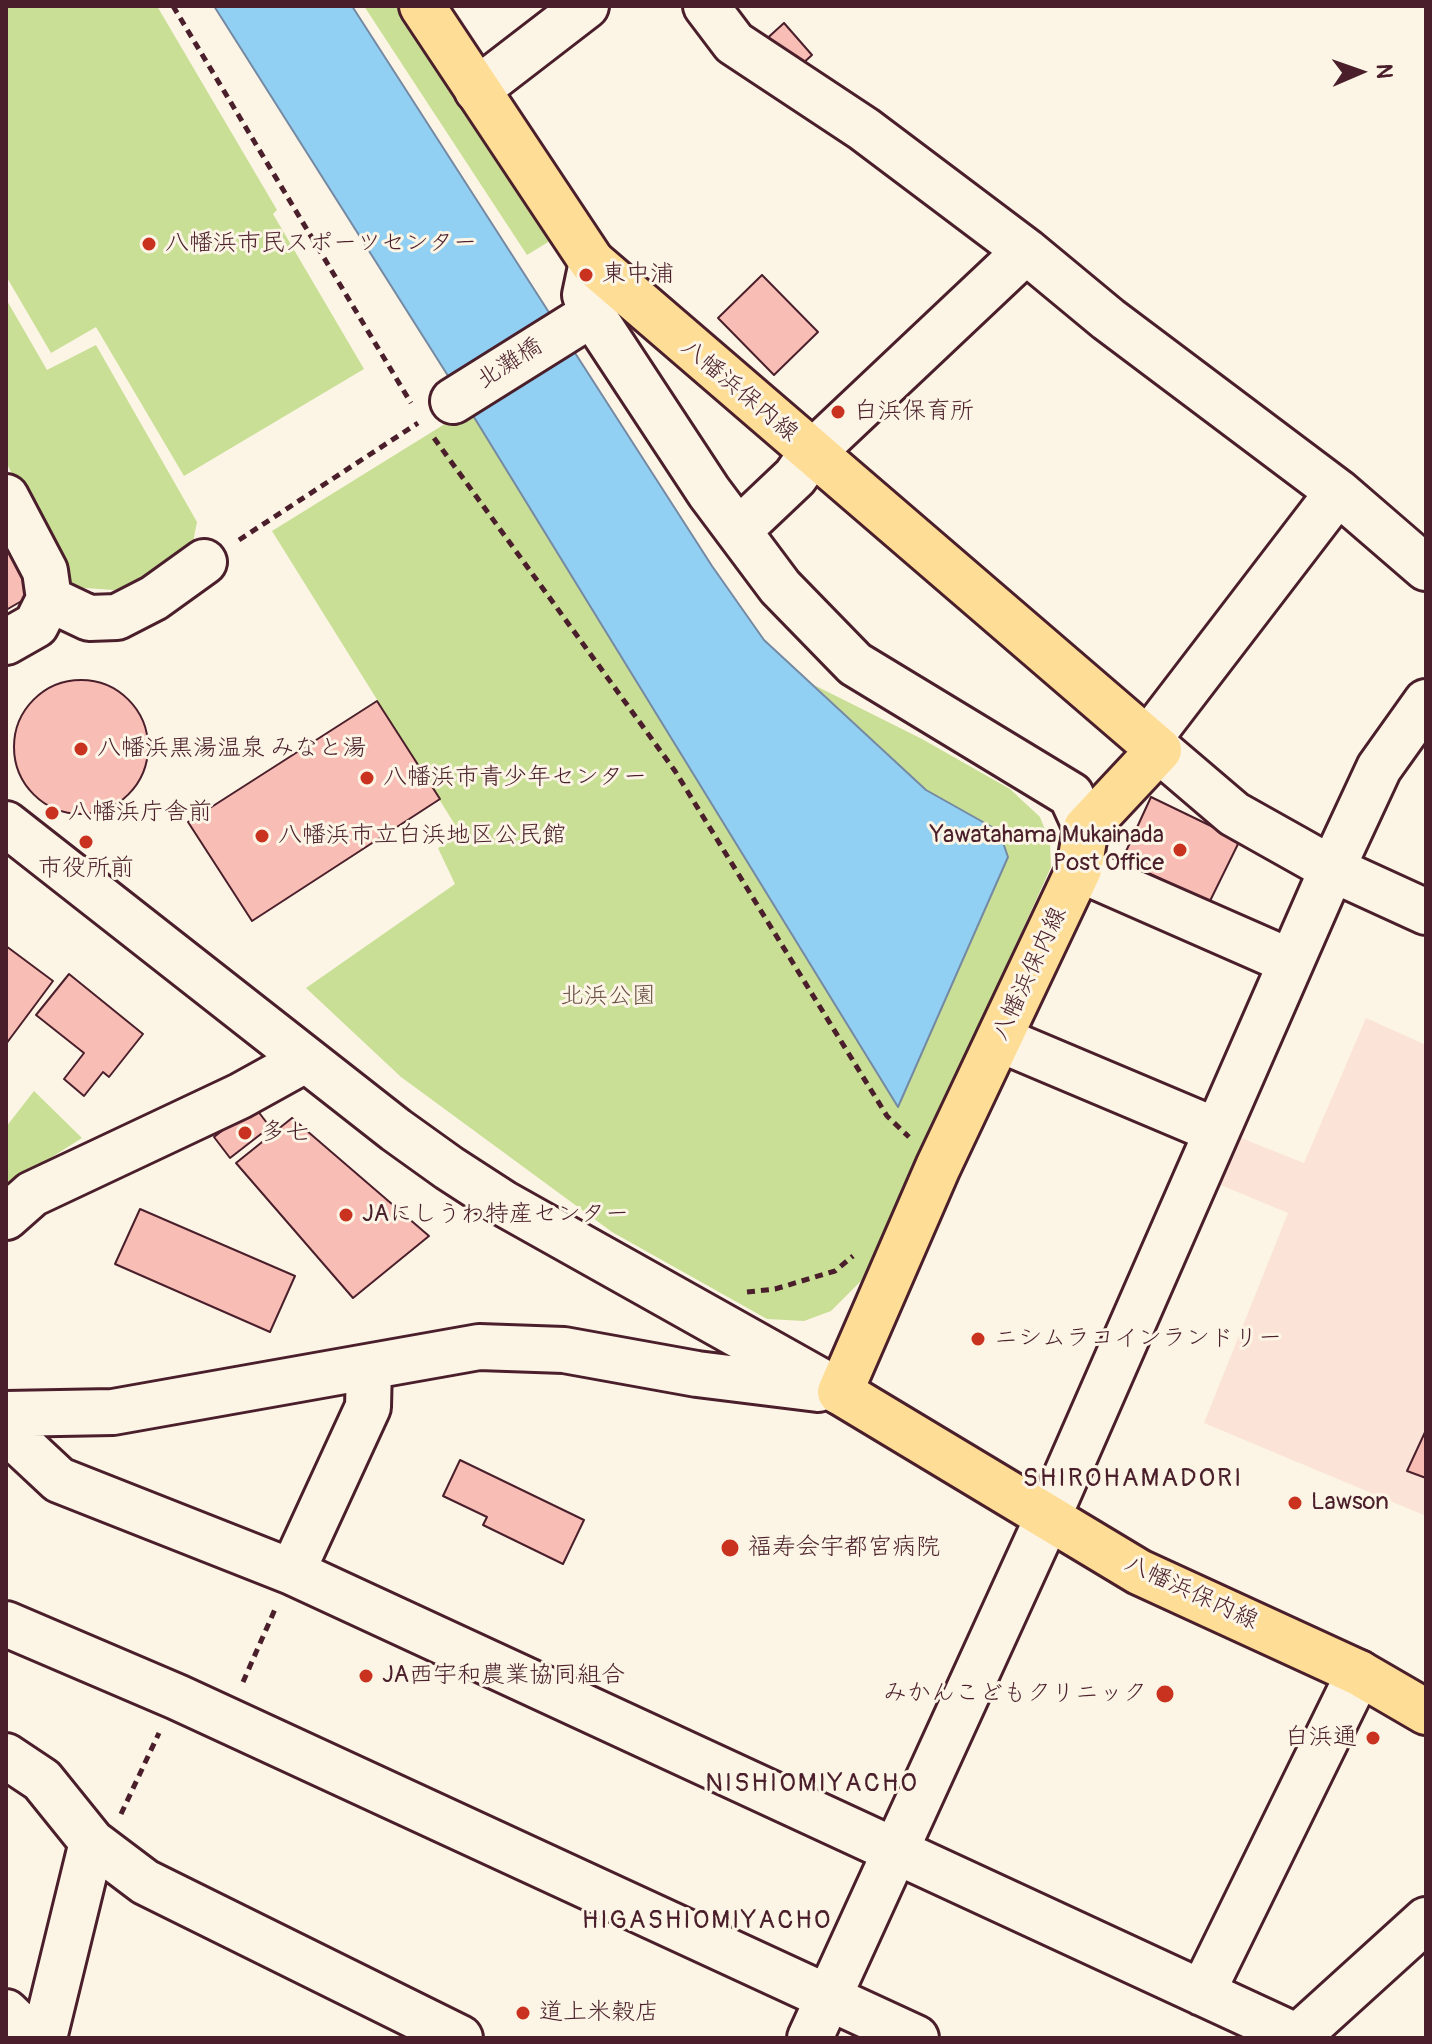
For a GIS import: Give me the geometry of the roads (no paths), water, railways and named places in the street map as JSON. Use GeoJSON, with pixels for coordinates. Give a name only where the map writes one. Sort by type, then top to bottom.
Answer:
{"type":"FeatureCollection","features":[{"type":"Feature","properties":{"kind":"main road","name":"八幡浜保内線"},"geometry":{"type":"LineString","coordinates":[[422,6],[592,262],[1154,745],[1082,848],[840,1392],[1139,1572],[1359,1673],[1426,1712]]}},
{"type":"Feature","properties":{"kind":"street"},"geometry":{"type":"LineString","coordinates":[[477,90],[586,6]]}},
{"type":"Feature","properties":{"kind":"street"},"geometry":{"type":"LineString","coordinates":[[706,6],[734,43],[864,129],[1026,251],[1108,319],[1338,492],[1426,568]]}},
{"type":"Feature","properties":{"kind":"street"},"geometry":{"type":"LineString","coordinates":[[738,531],[795,477],[812,453],[1026,251]]}},
{"type":"Feature","properties":{"kind":"street"},"geometry":{"type":"LineString","coordinates":[[592,262],[579,320],[780,587],[855,664],[1071,795],[1082,848],[1291,962]]}},
{"type":"Feature","properties":{"kind":"street","name":"北灘橋"},"geometry":{"type":"LineString","coordinates":[[437,411],[579,320]]}},
{"type":"Feature","properties":{"kind":"street"},"geometry":{"type":"LineString","coordinates":[[1338,492],[1154,745],[1234,814],[1332,869],[1426,912]]}},
{"type":"Feature","properties":{"kind":"street"},"geometry":{"type":"LineString","coordinates":[[6,497],[45,571],[49,599],[36,625],[6,642]]}},
{"type":"Feature","properties":{"kind":"street"},"geometry":{"type":"LineString","coordinates":[[49,599],[89,618],[117,617],[154,598],[204,562]]}},
{"type":"Feature","properties":{"kind":"street"},"geometry":{"type":"LineString","coordinates":[[810,2038],[1048,1517],[1332,869],[1379,768],[1426,702]]}},
{"type":"Feature","properties":{"kind":"street"},"geometry":{"type":"LineString","coordinates":[[6,824],[396,1130],[503,1203],[840,1392]]}},
{"type":"Feature","properties":{"kind":"street"},"geometry":{"type":"LineString","coordinates":[[999,1039],[1217,1131]]}},
{"type":"Feature","properties":{"kind":"street"},"geometry":{"type":"LineString","coordinates":[[6,1217],[32,1194],[240,1096],[305,1060]]}},
{"type":"Feature","properties":{"kind":"street"},"geometry":{"type":"LineString","coordinates":[[840,1392],[697,1374],[564,1350],[479,1347],[113,1412],[8,1415],[13,1437],[59,1480],[292,1572],[1298,2038],[1426,1920]]}},
{"type":"Feature","properties":{"kind":"street"},"geometry":{"type":"LineString","coordinates":[[292,1572],[368,1407],[369,1367]]}},
{"type":"Feature","properties":{"kind":"street"},"geometry":{"type":"LineString","coordinates":[[6,1624],[177,1697],[916,2038]]}},
{"type":"Feature","properties":{"kind":"street"},"geometry":{"type":"LineString","coordinates":[[1202,1993],[1359,1673]]}},
{"type":"Feature","properties":{"kind":"street"},"geometry":{"type":"LineString","coordinates":[[6,1756],[42,1780],[92,1842],[145,1882],[460,2038]]}},
{"type":"Feature","properties":{"kind":"street"},"geometry":{"type":"LineString","coordinates":[[44,2038],[92,1842]]}},
{"type":"Feature","properties":{"kind":"street"},"geometry":{"type":"LineString","coordinates":[[6,2012],[33,2038]]}},
{"type":"Feature","properties":{"kind":"water"},"geometry":{"type":"Polygon","coordinates":[[[214,6],[352,6],[712,566],[764,640],[926,790],[999,831],[1008,857],[898,1107],[469,409],[214,6]]]}},
{"type":"Feature","properties":{"kind":"place","name":"八幡浜市民スポーツセンター"},"geometry":{"type":"Point","coordinates":[149,244]}},
{"type":"Feature","properties":{"kind":"place","name":"東中浦"},"geometry":{"type":"Point","coordinates":[586,275]}},
{"type":"Feature","properties":{"kind":"place","name":"白浜保育所"},"geometry":{"type":"Point","coordinates":[838,412]}},
{"type":"Feature","properties":{"kind":"place","name":"八幡浜黒湯温泉 みなと湯"},"geometry":{"type":"Point","coordinates":[81,749]}},
{"type":"Feature","properties":{"kind":"place","name":"八幡浜市青少年センター"},"geometry":{"type":"Point","coordinates":[367,778]}},
{"type":"Feature","properties":{"kind":"place","name":"八幡浜庁舎前"},"geometry":{"type":"Point","coordinates":[52,813]}},
{"type":"Feature","properties":{"kind":"place","name":"八幡浜市立白浜地区公民館"},"geometry":{"type":"Point","coordinates":[262,836]}},
{"type":"Feature","properties":{"kind":"place","name":"市役所前"},"geometry":{"type":"Point","coordinates":[86,842]}},
{"type":"Feature","properties":{"kind":"place","name":"Yawatahama Mukainada Post Office"},"geometry":{"type":"Point","coordinates":[1180,850]}},
{"type":"Feature","properties":{"kind":"place","name":"多七"},"geometry":{"type":"Point","coordinates":[245,1133]}},
{"type":"Feature","properties":{"kind":"place","name":"JAにしうわ特産センター"},"geometry":{"type":"Point","coordinates":[346,1215]}},
{"type":"Feature","properties":{"kind":"place","name":"ニシムラコインランドリー"},"geometry":{"type":"Point","coordinates":[978,1339]}},
{"type":"Feature","properties":{"kind":"place","name":"Lawson"},"geometry":{"type":"Point","coordinates":[1295,1503]}},
{"type":"Feature","properties":{"kind":"place","name":"福寿会宇都宮病院"},"geometry":{"type":"Point","coordinates":[730,1548]}},
{"type":"Feature","properties":{"kind":"place","name":"JA西宇和農業協同組合"},"geometry":{"type":"Point","coordinates":[366,1676]}},
{"type":"Feature","properties":{"kind":"place","name":"みかんこどもクリニック"},"geometry":{"type":"Point","coordinates":[1165,1694]}},
{"type":"Feature","properties":{"kind":"place","name":"白浜通"},"geometry":{"type":"Point","coordinates":[1373,1738]}},
{"type":"Feature","properties":{"kind":"place","name":"道上米穀店"},"geometry":{"type":"Point","coordinates":[523,2013]}},
{"type":"Feature","properties":{"kind":"district","name":"SHIROHAMADORI"},"geometry":{"type":"Point","coordinates":[1133,1479]}},
{"type":"Feature","properties":{"kind":"district","name":"NISHIOMIYACHO"},"geometry":{"type":"Point","coordinates":[812,1784]}},
{"type":"Feature","properties":{"kind":"district","name":"HIGASHIOMIYACHO"},"geometry":{"type":"Point","coordinates":[707,1921]}},
{"type":"Feature","properties":{"kind":"park label","name":"北浜公園"},"geometry":{"type":"Point","coordinates":[608,997]}}]}
